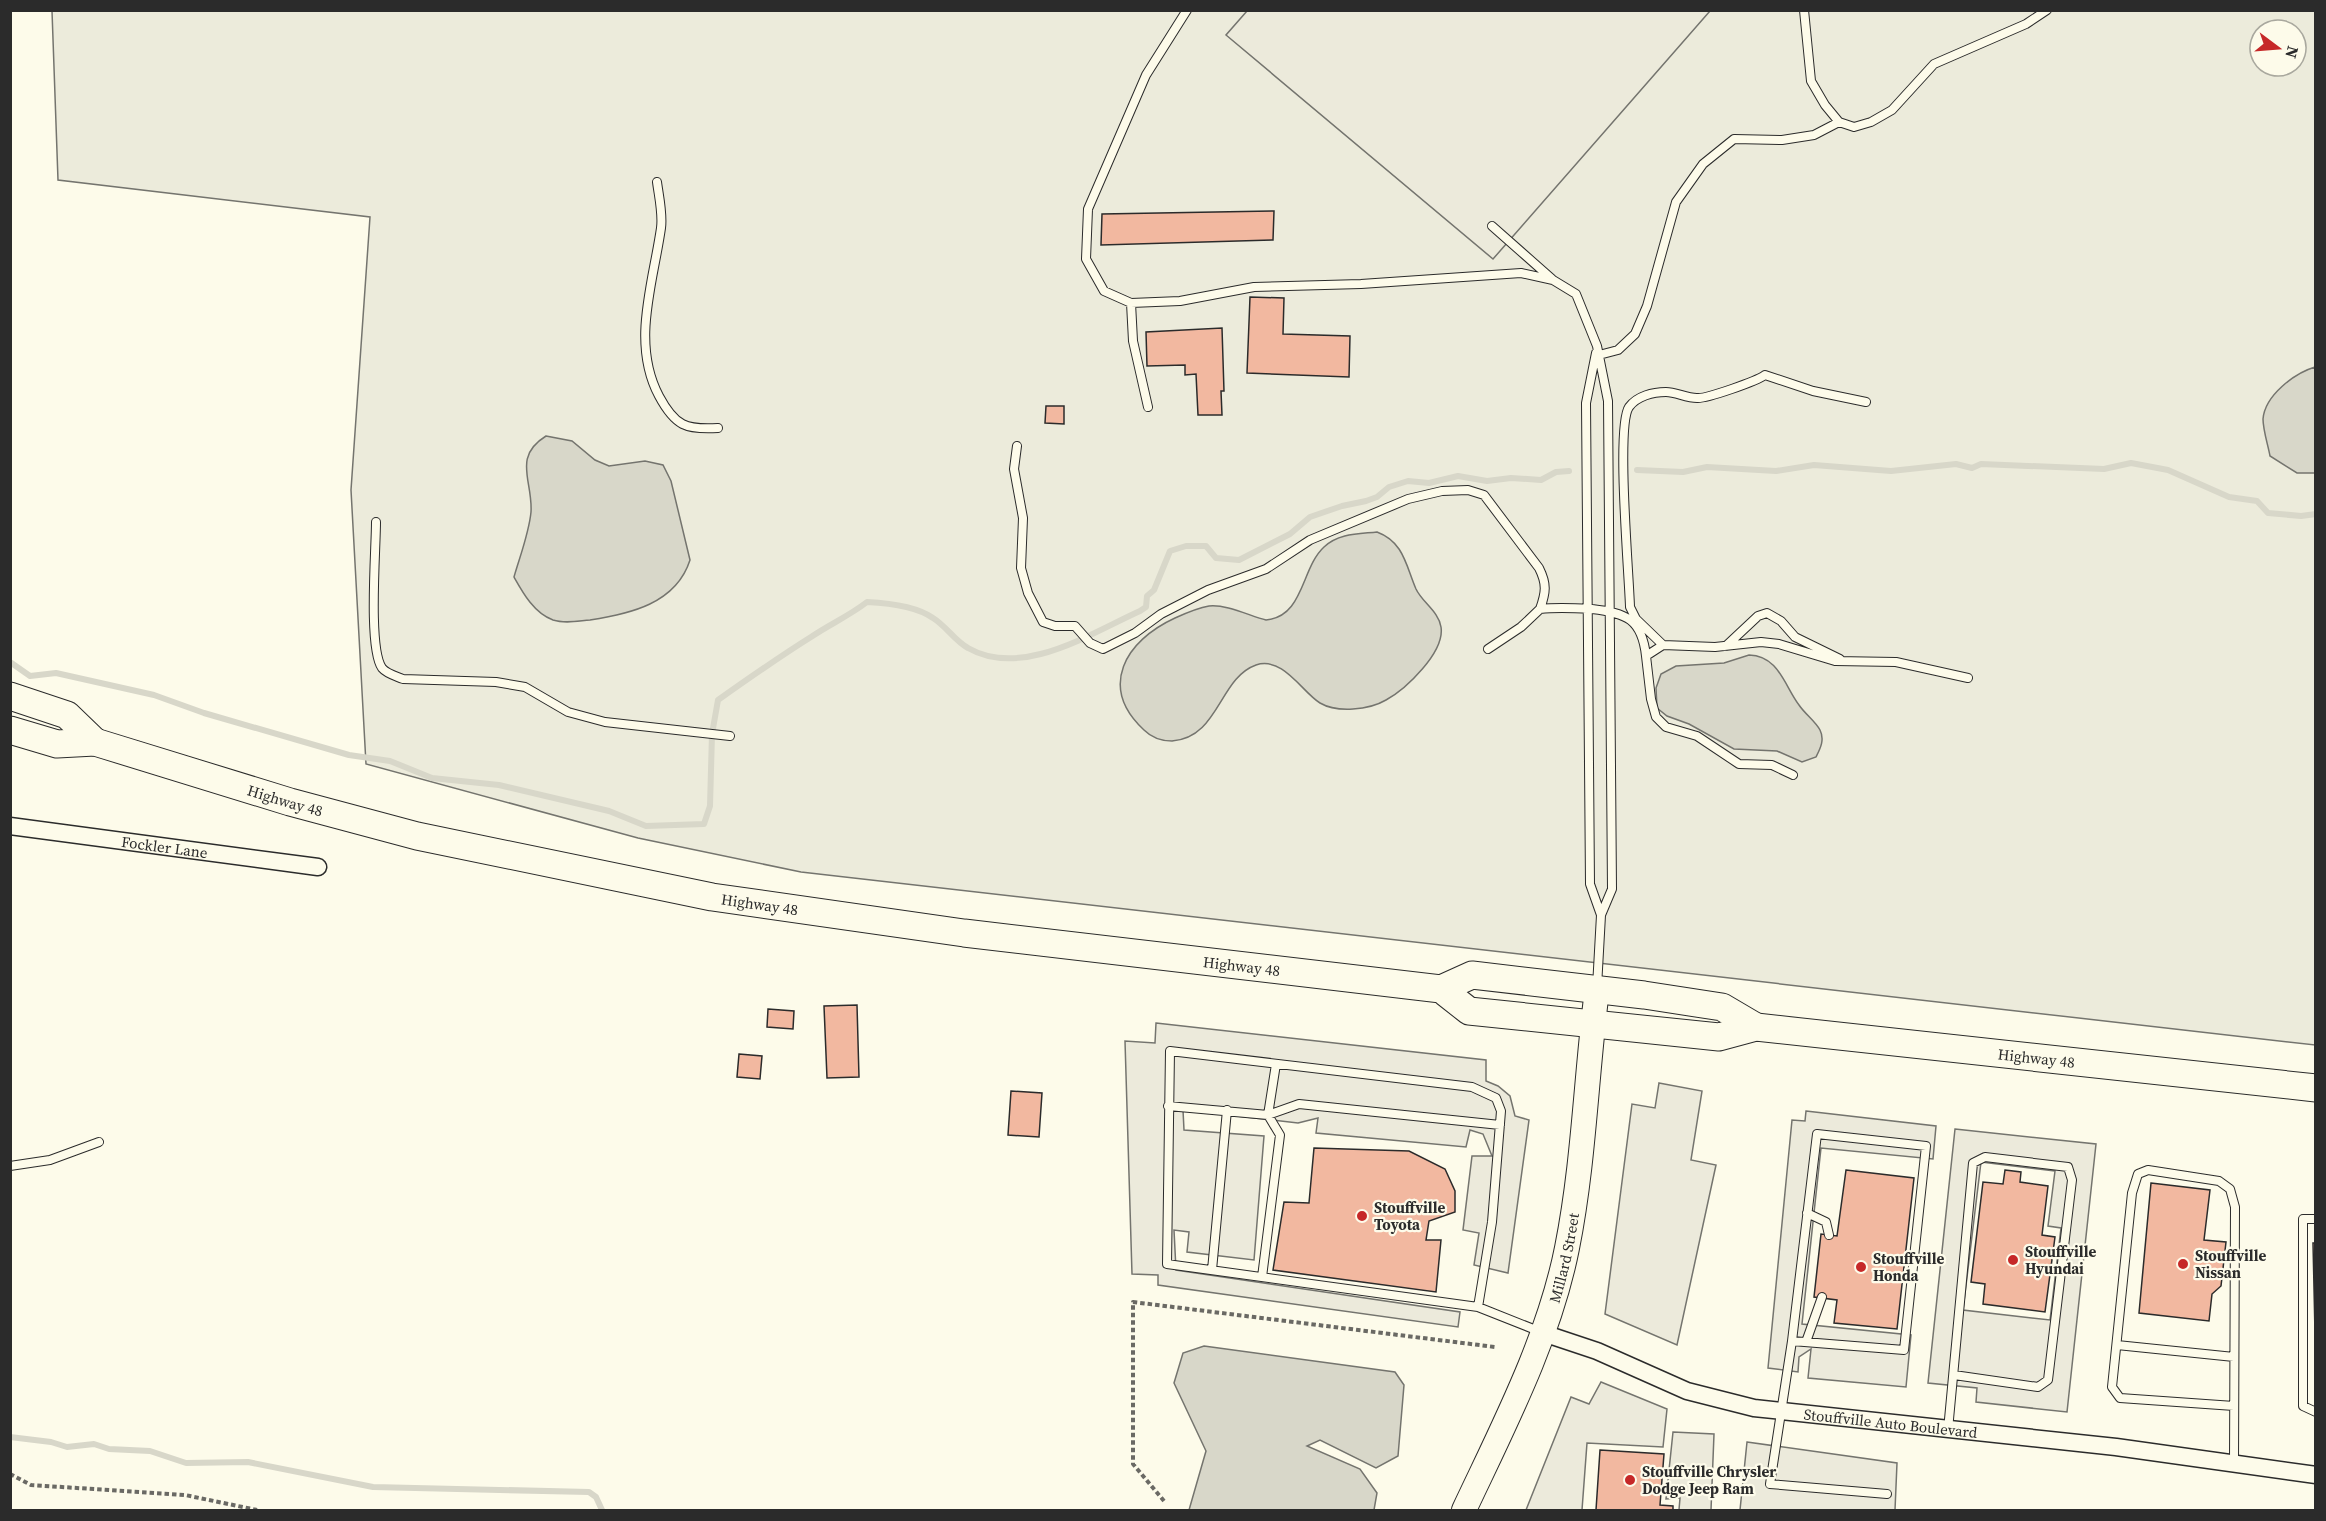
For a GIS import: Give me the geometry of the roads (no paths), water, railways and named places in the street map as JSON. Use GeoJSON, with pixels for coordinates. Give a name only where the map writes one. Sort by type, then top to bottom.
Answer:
{"type":"FeatureCollection","features":[{"type":"Feature","properties":{"kind":"main road","name":"Highway 48"},"geometry":{"type":"LineString","coordinates":[[10,696],[67,715],[95,742]]}},
{"type":"Feature","properties":{"kind":"main road","name":"Highway 48"},"geometry":{"type":"LineString","coordinates":[[10,730],[57,744],[95,742],[290,802],[417,836],[712,897],[964,933],[1441,989],[1472,975],[1597,990],[1722,1007],[1756,1027]]}},
{"type":"Feature","properties":{"kind":"main road","name":"Highway 48"},"geometry":{"type":"LineString","coordinates":[[1441,989],[1469,1011],[1719,1038],[1756,1027],[2316,1088]]}},
{"type":"Feature","properties":{"kind":"street","name":"Fockler Lane"},"geometry":{"type":"LineString","coordinates":[[10,826],[318,867]]}},
{"type":"Feature","properties":{"kind":"street","name":"Millard Street"},"geometry":{"type":"LineString","coordinates":[[1464,1510],[1543,1333],[1567,1250],[1580,1164],[1597,990]]}},
{"type":"Feature","properties":{"kind":"street","name":"Stouffville Auto Boulevard"},"geometry":{"type":"LineString","coordinates":[[1543,1333],[1597,1351],[1687,1391],[1726,1402],[1782,1411],[2242,1463],[2316,1475]]}},
{"type":"Feature","properties":{"kind":"lane"},"geometry":{"type":"LineString","coordinates":[[1186,10],[1146,75],[1088,208],[1086,259],[1104,291],[1131,303],[1180,300],[1254,286],[1361,284],[1521,273],[1553,280]]}},
{"type":"Feature","properties":{"kind":"lane"},"geometry":{"type":"LineString","coordinates":[[1804,10],[1811,81],[1825,105],[1839,122],[1854,127],[1871,122],[1892,110],[1934,64],[2026,24],[2047,10]]}},
{"type":"Feature","properties":{"kind":"lane"},"geometry":{"type":"LineString","coordinates":[[1598,351],[1618,350],[1635,334],[1647,306],[1676,202],[1703,164],[1734,140],[1782,140],[1814,135],[1839,122]]}},
{"type":"Feature","properties":{"kind":"lane"},"geometry":{"type":"LineString","coordinates":[[657,182],[661,226],[648,295],[645,355],[653,384],[676,421],[694,429],[718,428]]}},
{"type":"Feature","properties":{"kind":"lane"},"geometry":{"type":"LineString","coordinates":[[1492,226],[1553,280],[1576,294],[1598,351],[1608,400],[1612,889],[1601,915],[1597,990]]}},
{"type":"Feature","properties":{"kind":"lane"},"geometry":{"type":"LineString","coordinates":[[1131,303],[1133,341],[1148,407]]}},
{"type":"Feature","properties":{"kind":"lane"},"geometry":{"type":"LineString","coordinates":[[1598,351],[1586,403],[1590,884],[1601,915]]}},
{"type":"Feature","properties":{"kind":"lane"},"geometry":{"type":"LineString","coordinates":[[1663,645],[1636,619],[1630,607],[1622,449],[1628,408],[1637,398],[1650,394],[1666,392],[1700,399],[1754,382],[1765,375],[1813,392],[1866,402]]}},
{"type":"Feature","properties":{"kind":"lane"},"geometry":{"type":"LineString","coordinates":[[1017,446],[1014,469],[1023,518],[1021,568],[1028,593],[1043,622],[1055,626],[1075,626],[1090,643],[1103,649],[1161,614],[1208,590],[1266,569],[1310,540],[1408,499],[1442,491],[1468,490],[1484,495],[1539,568],[1545,582],[1546,593],[1540,609],[1521,627],[1488,649]]}},
{"type":"Feature","properties":{"kind":"lane"},"geometry":{"type":"LineString","coordinates":[[376,522],[375,646],[382,669],[392,675],[409,679],[496,682],[525,687],[568,711],[605,722],[727,736]]}},
{"type":"Feature","properties":{"kind":"lane"},"geometry":{"type":"LineString","coordinates":[[1540,609],[1588,609],[1610,611],[1627,616],[1641,634],[1653,708],[1656,717],[1666,727],[1697,736],[1739,764],[1772,765],[1793,775]]}},
{"type":"Feature","properties":{"kind":"lane"},"geometry":{"type":"LineString","coordinates":[[1726,646],[1758,616],[1767,613],[1781,621],[1795,637],[1846,661]]}},
{"type":"Feature","properties":{"kind":"lane"},"geometry":{"type":"LineString","coordinates":[[1646,656],[1663,645],[1726,646],[1761,642],[1779,644],[1819,658],[1896,662],[1968,678]]}},
{"type":"Feature","properties":{"kind":"lane"},"geometry":{"type":"LineString","coordinates":[[1478,1307],[1492,1222],[1501,1111],[1496,1098],[1472,1087],[1170,1051],[1167,1264],[1478,1307],[1543,1333]]}},
{"type":"Feature","properties":{"kind":"lane"},"geometry":{"type":"LineString","coordinates":[[1262,1277],[1280,1135],[1268,1115],[1276,1064]]}},
{"type":"Feature","properties":{"kind":"lane"},"geometry":{"type":"LineString","coordinates":[[1168,1106],[1268,1115],[1299,1104],[1500,1125]]}},
{"type":"Feature","properties":{"kind":"lane"},"geometry":{"type":"LineString","coordinates":[[1212,1270],[1227,1110]]}},
{"type":"Feature","properties":{"kind":"lane"},"geometry":{"type":"LineString","coordinates":[[1792,1341],[1904,1350],[1926,1146],[1816,1134],[1792,1341],[1770,1484],[1887,1494]]}},
{"type":"Feature","properties":{"kind":"lane"},"geometry":{"type":"LineString","coordinates":[[10,1166],[50,1160],[99,1142]]}},
{"type":"Feature","properties":{"kind":"lane"},"geometry":{"type":"LineString","coordinates":[[1948,1430],[1953,1375],[1973,1163],[1985,1157],[2068,1167],[2072,1180],[2048,1380],[2038,1387],[1953,1375]]}},
{"type":"Feature","properties":{"kind":"lane"},"geometry":{"type":"LineString","coordinates":[[2234,1407],[2120,1398],[2112,1387],[2132,1193],[2139,1174],[2148,1170],[2219,1181],[2230,1189],[2235,1207],[2234,1407],[2242,1463]]}},
{"type":"Feature","properties":{"kind":"lane"},"geometry":{"type":"LineString","coordinates":[[1807,1213],[1826,1222],[1829,1235]]}},
{"type":"Feature","properties":{"kind":"lane"},"geometry":{"type":"LineString","coordinates":[[2316,1219],[2303,1219],[2303,1406],[2316,1412]]}},
{"type":"Feature","properties":{"kind":"lane"},"geometry":{"type":"LineString","coordinates":[[1806,1342],[1822,1297]]}},
{"type":"Feature","properties":{"kind":"lane"},"geometry":{"type":"LineString","coordinates":[[2117,1345],[2234,1357]]}},
{"type":"Feature","properties":{"kind":"waterway"},"geometry":{"type":"LineString","coordinates":[[1637,470],[1683,472],[1707,467],[1776,471],[1814,465],[1891,471],[1956,464],[1972,468],[1981,464],[2104,469],[2131,463],[2168,470],[2229,497],[2257,501],[2268,513],[2301,516],[2316,514]]}},
{"type":"Feature","properties":{"kind":"waterway"},"geometry":{"type":"LineString","coordinates":[[10,662],[30,676],[56,673],[154,695],[204,713],[349,755],[390,761],[432,778],[499,785],[609,811],[646,826],[704,824],[710,806],[712,734],[718,700],[787,652],[867,602],[901,606],[926,614],[938,621],[963,645],[989,656],[1011,658],[1033,656],[1078,641],[1146,607],[1147,596],[1154,590],[1170,551],[1186,546],[1206,546],[1216,558],[1239,560],[1290,534],[1310,517],[1377,497],[1389,487],[1408,481],[1429,483],[1458,476],[1487,481],[1511,478],[1541,480],[1556,472],[1569,471]]}},
{"type":"Feature","properties":{"kind":"waterway"},"geometry":{"type":"LineString","coordinates":[[10,1437],[51,1442],[67,1447],[94,1444],[109,1449],[150,1451],[186,1463],[248,1462],[373,1487],[589,1492],[596,1497],[602,1510]]}},
{"type":"Feature","properties":{"kind":"place","name":"Stouffville Toyota"},"geometry":{"type":"Point","coordinates":[1362,1216]}},
{"type":"Feature","properties":{"kind":"place","name":"Stouffville Hyundai"},"geometry":{"type":"Point","coordinates":[2013,1260]}},
{"type":"Feature","properties":{"kind":"place","name":"Stouffville Nissan"},"geometry":{"type":"Point","coordinates":[2183,1264]}},
{"type":"Feature","properties":{"kind":"place","name":"Stouffville Honda"},"geometry":{"type":"Point","coordinates":[1861,1267]}},
{"type":"Feature","properties":{"kind":"place","name":"Stouffville Chrysler Dodge Jeep Ram"},"geometry":{"type":"Point","coordinates":[1630,1480]}}]}
